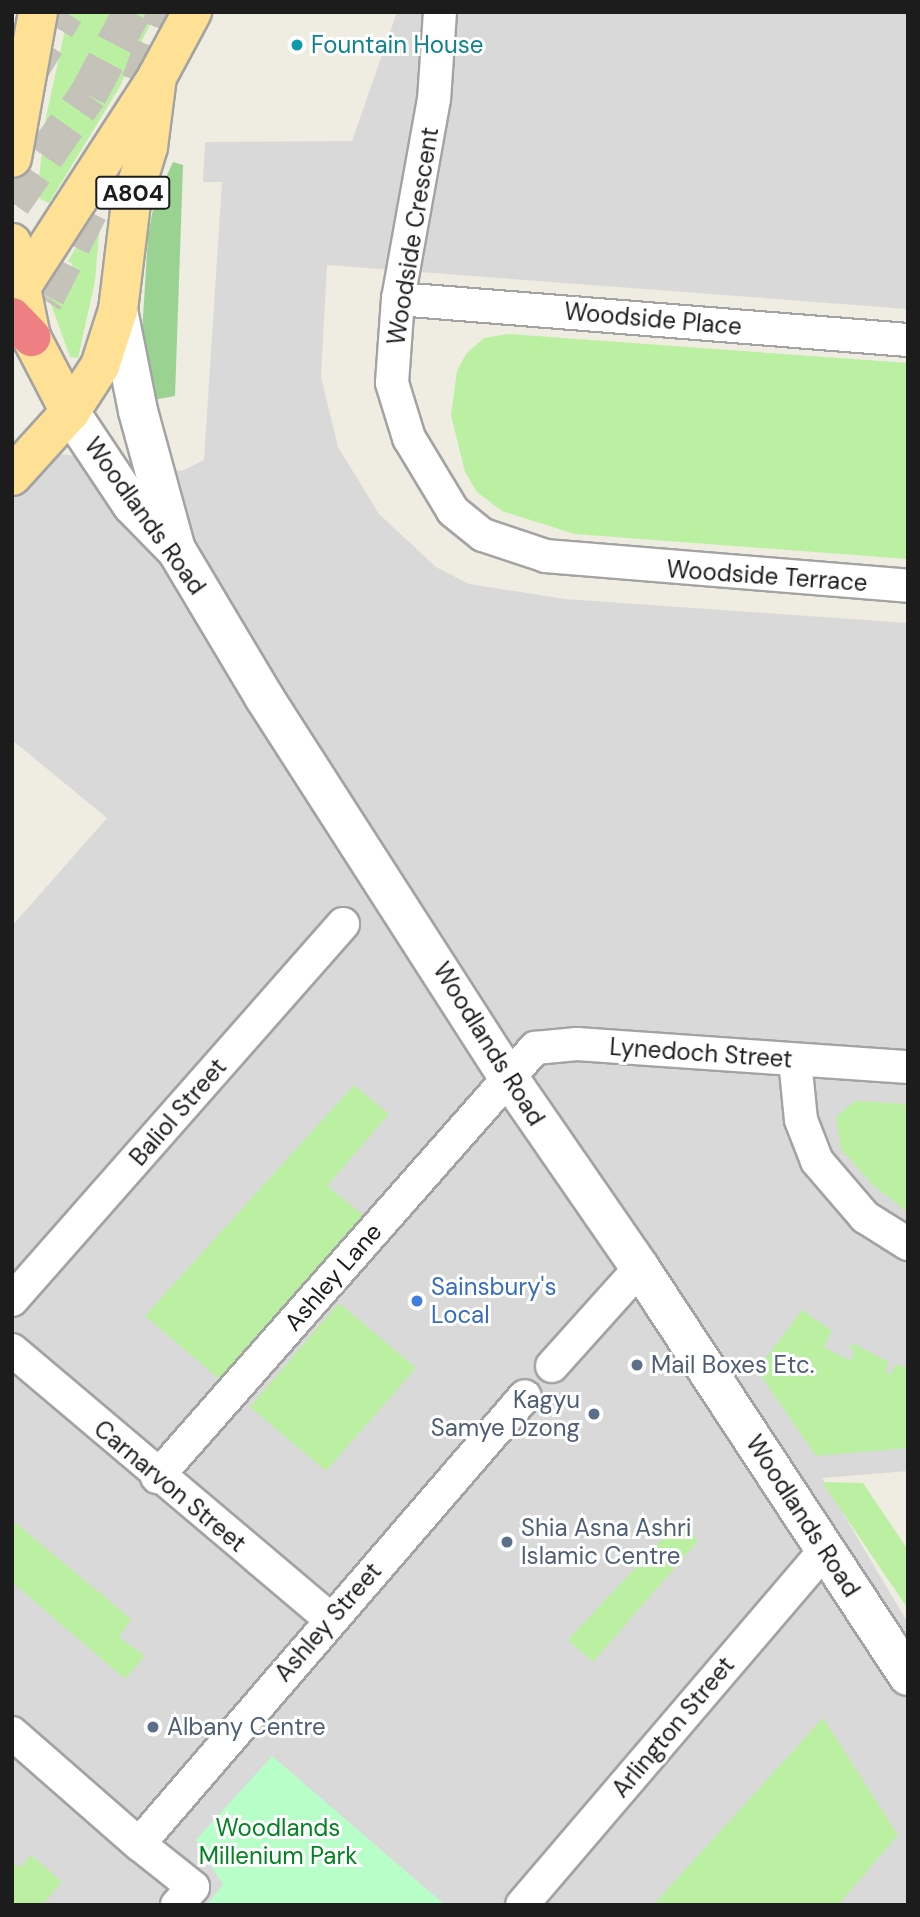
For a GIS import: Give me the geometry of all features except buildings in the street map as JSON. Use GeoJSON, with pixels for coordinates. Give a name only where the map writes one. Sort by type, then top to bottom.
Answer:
{"type":"FeatureCollection","features":[{"type":"Feature","properties":{"kind":"main road"},"geometry":{"type":"LineString","coordinates":[[12,158],[18,81],[38,12]]}},
{"type":"Feature","properties":{"kind":"main road"},"geometry":{"type":"LineString","coordinates":[[19,310],[157,77],[192,12]]}},
{"type":"Feature","properties":{"kind":"main road","name":"A804"},"geometry":{"type":"LineString","coordinates":[[12,477],[70,412],[100,366],[118,310],[123,250],[137,179],[148,147],[157,77]]}},
{"type":"Feature","properties":{"kind":"main road"},"geometry":{"type":"LineString","coordinates":[[12,243],[19,310],[70,412]]}},
{"type":"Feature","properties":{"kind":"street","name":"Woodside Crescent"},"geometry":{"type":"LineString","coordinates":[[440,12],[423,172],[398,299],[392,383],[396,400],[409,438],[453,511],[483,535],[504,544],[546,555],[626,565]]}},
{"type":"Feature","properties":{"kind":"street","name":"Woodside Place"},"geometry":{"type":"LineString","coordinates":[[398,299],[908,340]]}},
{"type":"Feature","properties":{"kind":"street","name":"A804"},"geometry":{"type":"LineString","coordinates":[[118,310],[138,411],[177,551]]}},
{"type":"Feature","properties":{"kind":"street","name":"Woodlands Road"},"geometry":{"type":"LineString","coordinates":[[70,412],[132,505],[177,551],[264,697],[509,1078],[640,1268],[908,1676]]}},
{"type":"Feature","properties":{"kind":"street","name":"Woodside Terrace"},"geometry":{"type":"LineString","coordinates":[[626,565],[908,586]]}},
{"type":"Feature","properties":{"kind":"street","name":"Baliol Street"},"geometry":{"type":"LineString","coordinates":[[12,1300],[343,924]]}},
{"type":"Feature","properties":{"kind":"street","name":"Lynedoch Street"},"geometry":{"type":"LineString","coordinates":[[509,1078],[535,1048],[549,1044],[908,1067]]}},
{"type":"Feature","properties":{"kind":"street"},"geometry":{"type":"LineString","coordinates":[[795,1060],[801,1120],[817,1161],[865,1217],[908,1244]]}},
{"type":"Feature","properties":{"kind":"street","name":"Ashley Lane"},"geometry":{"type":"LineString","coordinates":[[157,1476],[509,1078]]}},
{"type":"Feature","properties":{"kind":"street"},"geometry":{"type":"LineString","coordinates":[[552,1366],[640,1268]]}},
{"type":"Feature","properties":{"kind":"street","name":"Carnarvon Street"},"geometry":{"type":"LineString","coordinates":[[12,1350],[157,1476],[330,1619]]}},
{"type":"Feature","properties":{"kind":"street","name":"Ashley Street"},"geometry":{"type":"LineString","coordinates":[[139,1844],[330,1619],[525,1396]]}},
{"type":"Feature","properties":{"kind":"street","name":"Arlington Street"},"geometry":{"type":"LineString","coordinates":[[522,1905],[825,1549]]}},
{"type":"Feature","properties":{"kind":"street"},"geometry":{"type":"LineString","coordinates":[[12,1733],[139,1844],[193,1887],[177,1905]]}},
{"type":"Feature","properties":{"kind":"shaded area"},"geometry":{"type":"Polygon","coordinates":[[[397,12],[908,12],[908,309],[327,265],[321,377],[338,447],[379,514],[436,567],[469,584],[565,599],[908,623],[908,1471],[822,1478],[908,1623],[908,1905],[12,1905],[12,926],[107,818],[12,740],[12,447],[182,471],[204,460],[222,182],[203,182],[205,142],[352,141],[397,12]]]}},
{"type":"Feature","properties":{"kind":"green space"},"geometry":{"type":"Polygon","coordinates":[[[69,12],[156,12],[120,86],[49,203],[40,199],[39,178],[46,117],[69,12]]]}},
{"type":"Feature","properties":{"kind":"green space"},"geometry":{"type":"Polygon","coordinates":[[[173,162],[183,165],[175,396],[148,401],[141,350],[148,236],[154,204],[173,162]]]}},
{"type":"Feature","properties":{"kind":"green space"},"geometry":{"type":"Polygon","coordinates":[[[92,222],[100,223],[95,281],[78,358],[70,357],[47,293],[73,264],[68,261],[80,241],[85,244],[94,232],[88,228],[92,222]]]}},
{"type":"Feature","properties":{"kind":"green space"},"geometry":{"type":"Polygon","coordinates":[[[508,334],[908,363],[908,559],[575,534],[502,511],[477,492],[465,472],[451,415],[457,371],[466,354],[484,338],[508,334]]]}},
{"type":"Feature","properties":{"kind":"green space"},"geometry":{"type":"Polygon","coordinates":[[[354,1085],[389,1114],[327,1186],[368,1219],[225,1384],[145,1316],[354,1085]]]}},
{"type":"Feature","properties":{"kind":"green space"},"geometry":{"type":"Polygon","coordinates":[[[855,1101],[908,1104],[908,1212],[874,1186],[841,1149],[836,1117],[855,1101]]]}},
{"type":"Feature","properties":{"kind":"green space"},"geometry":{"type":"Polygon","coordinates":[[[339,1303],[416,1368],[326,1471],[250,1407],[339,1303]]]}},
{"type":"Feature","properties":{"kind":"green space"},"geometry":{"type":"Polygon","coordinates":[[[802,1310],[832,1331],[824,1347],[850,1361],[855,1351],[849,1348],[852,1343],[889,1362],[885,1372],[891,1374],[896,1364],[908,1368],[908,1448],[816,1456],[757,1370],[802,1310]]]}},
{"type":"Feature","properties":{"kind":"green space"},"geometry":{"type":"Polygon","coordinates":[[[822,1482],[863,1483],[908,1550],[908,1609],[822,1482]]]}},
{"type":"Feature","properties":{"kind":"green space"},"geometry":{"type":"Polygon","coordinates":[[[682,1518],[698,1541],[593,1662],[568,1640],[682,1518]]]}},
{"type":"Feature","properties":{"kind":"green space"},"geometry":{"type":"Polygon","coordinates":[[[12,1520],[131,1619],[119,1637],[145,1656],[125,1679],[12,1582],[12,1520]]]}},
{"type":"Feature","properties":{"kind":"green space"},"geometry":{"type":"Polygon","coordinates":[[[823,1718],[898,1835],[838,1905],[653,1905],[823,1718]]]}},
{"type":"Feature","properties":{"kind":"green space","name":"Woodlands Millenium Park"},"geometry":{"type":"Polygon","coordinates":[[[272,1756],[445,1905],[206,1905],[223,1885],[196,1840],[272,1756]]]}},
{"type":"Feature","properties":{"kind":"green space"},"geometry":{"type":"Polygon","coordinates":[[[31,1855],[62,1882],[42,1905],[12,1905],[12,1862],[20,1868],[31,1855]]]}},
{"type":"Feature","properties":{"kind":"tunnel"},"geometry":{"type":"LineString","coordinates":[[26,76],[65,12]]}},
{"type":"Feature","properties":{"kind":"tunnel"},"geometry":{"type":"LineString","coordinates":[[12,203],[88,95],[132,12]]}},
{"type":"Feature","properties":{"kind":"tunnel"},"geometry":{"type":"LineString","coordinates":[[140,82],[166,12]]}},
{"type":"Feature","properties":{"kind":"tunnel"},"geometry":{"type":"LineString","coordinates":[[12,347],[46,296],[96,197]]}},
{"type":"Feature","properties":{"kind":"place","name":"Fountain House"},"geometry":{"type":"Point","coordinates":[297,45]}},
{"type":"Feature","properties":{"kind":"place","name":"Sainsbury's Local"},"geometry":{"type":"Point","coordinates":[417,1301]}},
{"type":"Feature","properties":{"kind":"place","name":"Mail Boxes Etc."},"geometry":{"type":"Point","coordinates":[637,1365]}},
{"type":"Feature","properties":{"kind":"place","name":"Kagyu Samye Dzong"},"geometry":{"type":"Point","coordinates":[594,1414]}},
{"type":"Feature","properties":{"kind":"place","name":"Shia Asna Ashri Islamic Centre"},"geometry":{"type":"Point","coordinates":[507,1542]}},
{"type":"Feature","properties":{"kind":"place","name":"Albany Centre"},"geometry":{"type":"Point","coordinates":[153,1727]}}]}
